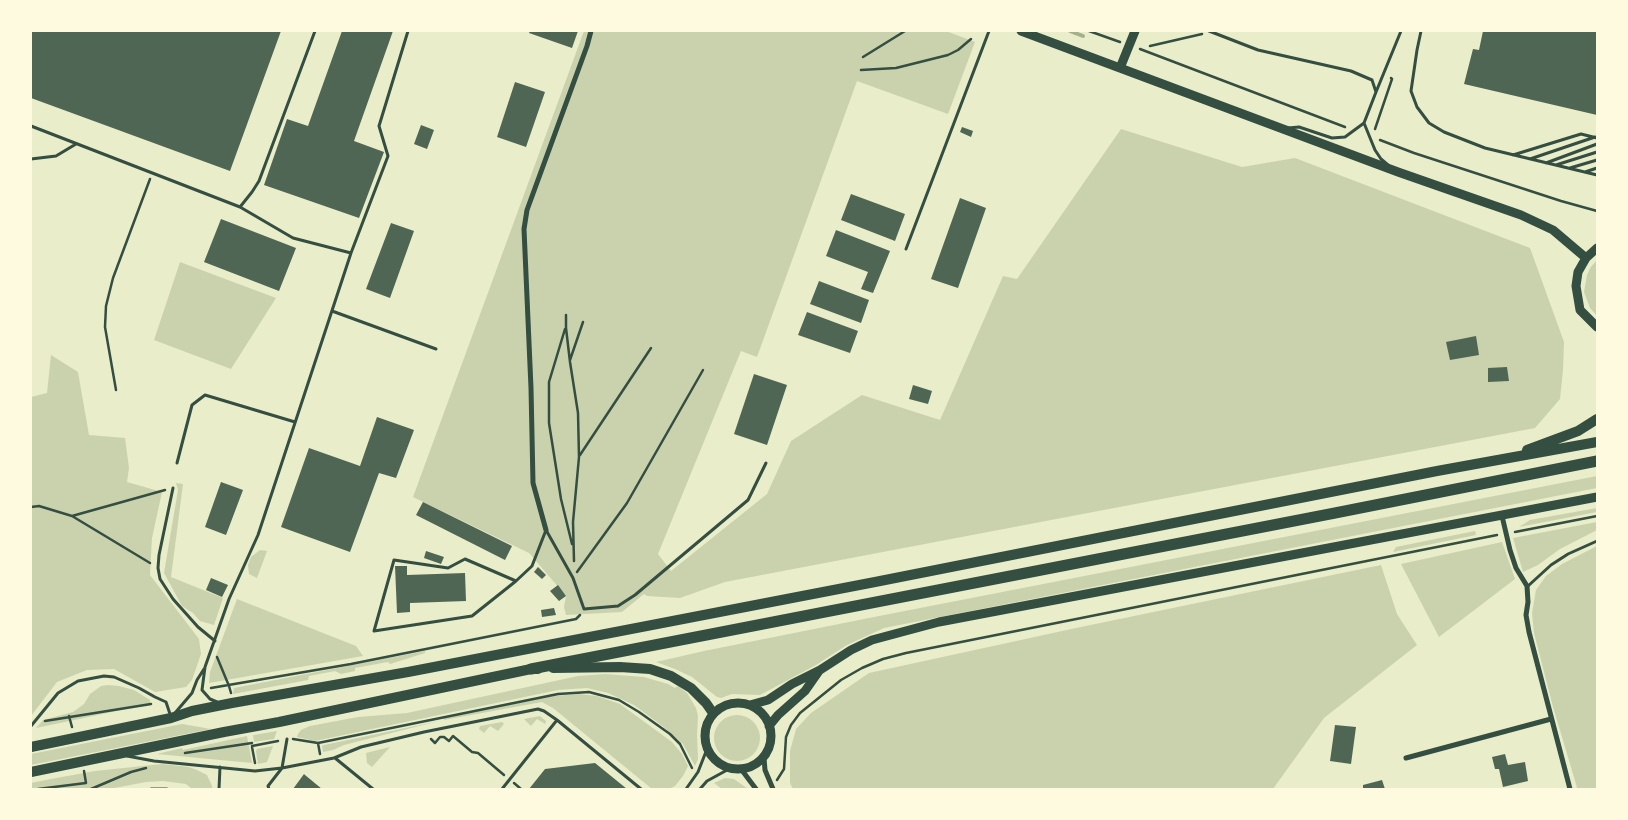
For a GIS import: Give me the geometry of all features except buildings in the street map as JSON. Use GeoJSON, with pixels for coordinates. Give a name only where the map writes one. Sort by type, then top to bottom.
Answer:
{"type":"FeatureCollection","features":[{"type":"Feature","properties":{"kind":"highway"},"geometry":{"type":"LineString","coordinates":[[1506,458],[1578,431],[1597,419]]}},
{"type":"Feature","properties":{"kind":"highway"},"geometry":{"type":"LineString","coordinates":[[31,746],[171,718],[192,711],[232,703],[408,672],[1506,458],[1597,442]]}},
{"type":"Feature","properties":{"kind":"highway"},"geometry":{"type":"LineString","coordinates":[[31,772],[532,669],[1344,512],[1597,461]]}},
{"type":"Feature","properties":{"kind":"highway"},"geometry":{"type":"LineString","coordinates":[[532,669],[620,667],[650,669],[670,676],[691,688],[713,713]]}},
{"type":"Feature","properties":{"kind":"main road"},"geometry":{"type":"LineString","coordinates":[[1020,31],[1398,172],[1521,215],[1552,230],[1586,258]]}},
{"type":"Feature","properties":{"kind":"main road"},"geometry":{"type":"LineString","coordinates":[[1120,68],[1134,31]]}},
{"type":"Feature","properties":{"kind":"main road"},"geometry":{"type":"LineString","coordinates":[[1597,248],[1586,258],[1578,272],[1576,286],[1580,310],[1597,327]]}},
{"type":"Feature","properties":{"kind":"main road"},"geometry":{"type":"LineString","coordinates":[[750,705],[768,700],[792,684],[872,640],[939,622],[1597,498]]}},
{"type":"Feature","properties":{"kind":"main road"},"geometry":{"type":"LineString","coordinates":[[769,726],[804,691],[820,670]]}},
{"type":"Feature","properties":{"kind":"main road"},"geometry":{"type":"LineString","coordinates":[[728,704],[750,705],[765,717],[771,736],[769,746],[764,758],[754,765],[741,770],[729,769],[720,764],[707,749],[704,738],[705,728],[708,719],[713,713],[728,704]]}},
{"type":"Feature","properties":{"kind":"street"},"geometry":{"type":"LineString","coordinates":[[546,530],[533,483],[524,229],[527,210],[591,31]]}},
{"type":"Feature","properties":{"kind":"street"},"geometry":{"type":"LineString","coordinates":[[1502,516],[1505,534],[1516,568],[1527,586],[1528,602],[1526,616],[1529,632],[1570,789]]}},
{"type":"Feature","properties":{"kind":"street"},"geometry":{"type":"LineString","coordinates":[[1406,758],[1551,719]]}},
{"type":"Feature","properties":{"kind":"street"},"geometry":{"type":"LineString","coordinates":[[764,758],[765,770],[773,789]]}},
{"type":"Feature","properties":{"kind":"street"},"geometry":{"type":"LineString","coordinates":[[741,770],[756,789]]}},
{"type":"Feature","properties":{"kind":"lane"},"geometry":{"type":"LineString","coordinates":[[240,206],[259,181],[316,31]]}},
{"type":"Feature","properties":{"kind":"lane"},"geometry":{"type":"LineString","coordinates":[[171,718],[189,698],[205,667],[229,599],[258,535],[351,253],[388,156],[379,126],[408,31]]}},
{"type":"Feature","properties":{"kind":"lane"},"geometry":{"type":"LineString","coordinates":[[906,250],[989,31]]}},
{"type":"Feature","properties":{"kind":"lane"},"geometry":{"type":"LineString","coordinates":[[1209,31],[1258,50],[1351,70],[1372,80],[1376,92]]}},
{"type":"Feature","properties":{"kind":"lane"},"geometry":{"type":"LineString","coordinates":[[1282,129],[1298,127],[1332,138],[1344,137],[1364,123],[1401,31]]}},
{"type":"Feature","properties":{"kind":"lane"},"geometry":{"type":"LineString","coordinates":[[1422,31],[1411,85],[1414,99],[1423,117],[1429,123],[1444,132],[1485,148],[1597,175]]}},
{"type":"Feature","properties":{"kind":"lane"},"geometry":{"type":"LineString","coordinates":[[1364,123],[1375,150],[1381,159],[1398,172]]}},
{"type":"Feature","properties":{"kind":"lane"},"geometry":{"type":"LineString","coordinates":[[31,126],[240,206],[293,238],[351,253]]}},
{"type":"Feature","properties":{"kind":"lane"},"geometry":{"type":"LineString","coordinates":[[1512,155],[1581,134],[1596,137]]}},
{"type":"Feature","properties":{"kind":"lane"},"geometry":{"type":"LineString","coordinates":[[1530,159],[1596,137]]}},
{"type":"Feature","properties":{"kind":"lane"},"geometry":{"type":"LineString","coordinates":[[31,159],[56,156],[76,144]]}},
{"type":"Feature","properties":{"kind":"lane"},"geometry":{"type":"LineString","coordinates":[[1545,163],[1597,144]]}},
{"type":"Feature","properties":{"kind":"lane"},"geometry":{"type":"LineString","coordinates":[[1556,165],[1597,152]]}},
{"type":"Feature","properties":{"kind":"lane"},"geometry":{"type":"LineString","coordinates":[[1570,168],[1597,160]]}},
{"type":"Feature","properties":{"kind":"lane"},"geometry":{"type":"LineString","coordinates":[[1585,172],[1597,168]]}},
{"type":"Feature","properties":{"kind":"lane"},"geometry":{"type":"LineString","coordinates":[[332,311],[436,349]]}},
{"type":"Feature","properties":{"kind":"lane"},"geometry":{"type":"LineString","coordinates":[[177,463],[192,405],[205,396],[295,422]]}},
{"type":"Feature","properties":{"kind":"lane"},"geometry":{"type":"LineString","coordinates":[[546,530],[573,578],[584,609],[618,606],[635,595],[748,500],[766,463]]}},
{"type":"Feature","properties":{"kind":"lane"},"geometry":{"type":"LineString","coordinates":[[173,488],[158,568],[160,579],[173,599],[198,627],[215,641]]}},
{"type":"Feature","properties":{"kind":"lane"},"geometry":{"type":"LineString","coordinates":[[516,581],[464,559],[448,568],[394,560],[374,632],[472,616],[516,581],[532,566],[546,530]]}},
{"type":"Feature","properties":{"kind":"lane"},"geometry":{"type":"LineString","coordinates":[[1527,586],[1551,565],[1568,554],[1597,541]]}},
{"type":"Feature","properties":{"kind":"lane"},"geometry":{"type":"LineString","coordinates":[[205,667],[202,690],[205,695],[217,702],[232,703]]}},
{"type":"Feature","properties":{"kind":"lane"},"geometry":{"type":"LineString","coordinates":[[32,725],[58,693],[78,681],[104,676],[114,677],[166,702],[171,718]]}},
{"type":"Feature","properties":{"kind":"lane"},"geometry":{"type":"LineString","coordinates":[[119,754],[154,761],[255,771],[334,758],[360,747],[538,709],[557,720],[641,789]]}},
{"type":"Feature","properties":{"kind":"lane"},"geometry":{"type":"LineString","coordinates":[[502,789],[557,720]]}},
{"type":"Feature","properties":{"kind":"lane"},"geometry":{"type":"LineString","coordinates":[[269,789],[268,786],[282,768],[287,739]]}},
{"type":"Feature","properties":{"kind":"lane"},"geometry":{"type":"LineString","coordinates":[[686,789],[694,779],[707,749]]}},
{"type":"Feature","properties":{"kind":"lane"},"geometry":{"type":"LineString","coordinates":[[334,758],[373,789]]}},
{"type":"Feature","properties":{"kind":"lane"},"geometry":{"type":"LineString","coordinates":[[219,789],[220,767]]}},
{"type":"Feature","properties":{"kind":"lane"},"geometry":{"type":"LineString","coordinates":[[700,789],[707,781],[729,769]]}},
{"type":"Feature","properties":{"kind":"lane"},"geometry":{"type":"LineString","coordinates":[[151,789],[167,789]]}},
{"type":"Feature","properties":{"kind":"path"},"geometry":{"type":"LineString","coordinates":[[863,57],[905,31]]}},
{"type":"Feature","properties":{"kind":"path"},"geometry":{"type":"LineString","coordinates":[[1089,31],[1353,130]]}},
{"type":"Feature","properties":{"kind":"path"},"geometry":{"type":"LineString","coordinates":[[1150,46],[1198,36],[1209,31]]}},
{"type":"Feature","properties":{"kind":"path"},"geometry":{"type":"LineString","coordinates":[[861,70],[896,68],[948,55],[958,50],[971,39]]}},
{"type":"Feature","properties":{"kind":"path"},"geometry":{"type":"LineString","coordinates":[[1370,136],[1414,153],[1576,206],[1597,211]]}},
{"type":"Feature","properties":{"kind":"path"},"geometry":{"type":"LineString","coordinates":[[116,390],[106,327],[106,306],[112,278],[152,173]]}},
{"type":"Feature","properties":{"kind":"path"},"geometry":{"type":"LineString","coordinates":[[566,315],[570,362],[578,413],[579,457],[573,522],[573,578]]}},
{"type":"Feature","properties":{"kind":"path"},"geometry":{"type":"LineString","coordinates":[[570,362],[583,322]]}},
{"type":"Feature","properties":{"kind":"path"},"geometry":{"type":"LineString","coordinates":[[566,328],[549,382],[549,423],[562,499],[574,551]]}},
{"type":"Feature","properties":{"kind":"path"},"geometry":{"type":"LineString","coordinates":[[579,457],[651,348]]}},
{"type":"Feature","properties":{"kind":"path"},"geometry":{"type":"LineString","coordinates":[[573,578],[627,503],[703,370]]}},
{"type":"Feature","properties":{"kind":"path"},"geometry":{"type":"LineString","coordinates":[[72,516],[173,488]]}},
{"type":"Feature","properties":{"kind":"path"},"geometry":{"type":"LineString","coordinates":[[31,507],[39,506],[72,516],[158,568]]}},
{"type":"Feature","properties":{"kind":"path"},"geometry":{"type":"LineString","coordinates":[[776,782],[784,769],[786,737],[791,725],[800,713],[841,680],[883,659],[1597,516]]}},
{"type":"Feature","properties":{"kind":"path"},"geometry":{"type":"LineString","coordinates":[[202,690],[351,664],[576,619]]}},
{"type":"Feature","properties":{"kind":"path"},"geometry":{"type":"LineString","coordinates":[[494,635],[496,640]]}},
{"type":"Feature","properties":{"kind":"path"},"geometry":{"type":"LineString","coordinates":[[212,649],[229,686]]}},
{"type":"Feature","properties":{"kind":"path"},"geometry":{"type":"LineString","coordinates":[[32,725],[69,716],[166,702]]}},
{"type":"Feature","properties":{"kind":"path"},"geometry":{"type":"LineString","coordinates":[[424,732],[435,743],[440,737],[444,737],[449,741],[453,736],[472,752],[478,753],[521,789]]}},
{"type":"Feature","properties":{"kind":"path"},"geometry":{"type":"LineString","coordinates":[[38,789],[86,783]]}},
{"type":"Feature","properties":{"kind":"green space"},"geometry":{"type":"Polygon","coordinates":[[[584,31],[946,31],[975,42],[948,114],[857,81],[757,357],[741,351],[658,554],[671,571],[767,494],[791,441],[862,395],[940,420],[1003,276],[1017,279],[1121,129],[1242,167],[1295,158],[1530,248],[1564,342],[1560,399],[1535,428],[725,582],[680,598],[647,596],[644,594],[622,612],[566,615],[564,607],[566,596],[529,553],[413,497],[584,31]]]}},
{"type":"Feature","properties":{"kind":"green space"},"geometry":{"type":"Polygon","coordinates":[[[1597,260],[1597,316],[1590,308],[1584,292],[1587,275],[1597,260]]]}},
{"type":"Feature","properties":{"kind":"green space"},"geometry":{"type":"Polygon","coordinates":[[[180,262],[276,298],[231,369],[154,340],[180,262]]]}},
{"type":"Feature","properties":{"kind":"green space"},"geometry":{"type":"Polygon","coordinates":[[[51,355],[78,372],[89,435],[125,438],[129,468],[127,482],[162,492],[152,538],[150,575],[199,639],[201,654],[192,680],[186,687],[155,692],[114,669],[87,670],[57,682],[31,716],[31,397],[47,393],[51,355]]]}},
{"type":"Feature","properties":{"kind":"green space"},"geometry":{"type":"Polygon","coordinates":[[[1597,476],[1597,488],[884,628],[847,645],[816,665],[760,695],[732,694],[721,698],[717,697],[692,677],[656,662],[874,617],[1597,476]]]}},
{"type":"Feature","properties":{"kind":"green space"},"geometry":{"type":"Polygon","coordinates":[[[176,483],[183,484],[171,577],[223,598],[214,625],[200,621],[193,613],[182,606],[164,573],[178,490],[176,483]]]}},
{"type":"Feature","properties":{"kind":"green space"},"geometry":{"type":"Polygon","coordinates":[[[1597,508],[1597,512],[1519,527],[1530,520],[1597,508]]]}},
{"type":"Feature","properties":{"kind":"green space"},"geometry":{"type":"Polygon","coordinates":[[[1597,522],[1597,530],[1560,549],[1538,565],[1523,572],[1513,538],[1597,522]]]}},
{"type":"Feature","properties":{"kind":"green space"},"geometry":{"type":"Polygon","coordinates":[[[1475,531],[1476,535],[1393,552],[1396,547],[1475,531]]]}},
{"type":"Feature","properties":{"kind":"green space"},"geometry":{"type":"Polygon","coordinates":[[[1502,542],[1515,579],[1439,637],[1401,564],[1502,542]]]}},
{"type":"Feature","properties":{"kind":"green space"},"geometry":{"type":"Polygon","coordinates":[[[1597,546],[1597,789],[1577,789],[1534,633],[1532,613],[1536,590],[1546,576],[1562,564],[1597,546]]]}},
{"type":"Feature","properties":{"kind":"green space"},"geometry":{"type":"Polygon","coordinates":[[[260,550],[267,551],[257,578],[249,574],[248,565],[251,557],[260,550]]]}},
{"type":"Feature","properties":{"kind":"green space"},"geometry":{"type":"Polygon","coordinates":[[[1381,565],[1397,614],[1417,645],[1324,718],[1273,789],[793,789],[790,783],[790,751],[796,729],[811,713],[869,673],[1381,565]]]}},
{"type":"Feature","properties":{"kind":"green space"},"geometry":{"type":"Polygon","coordinates":[[[237,599],[356,646],[363,656],[209,683],[210,672],[237,599]]]}},
{"type":"Feature","properties":{"kind":"green space"},"geometry":{"type":"Polygon","coordinates":[[[425,651],[425,653],[390,664],[388,662],[355,668],[355,671],[341,674],[335,671],[309,676],[308,680],[233,694],[234,688],[425,651]]]}},
{"type":"Feature","properties":{"kind":"green space"},"geometry":{"type":"Polygon","coordinates":[[[605,674],[644,677],[675,688],[678,686],[687,693],[696,708],[698,716],[698,759],[695,766],[683,744],[634,705],[608,693],[587,688],[558,690],[315,741],[297,737],[301,730],[310,726],[358,717],[407,713],[578,676],[605,674]]]}},
{"type":"Feature","properties":{"kind":"green space"},"geometry":{"type":"Polygon","coordinates":[[[108,685],[134,690],[150,700],[150,704],[36,728],[43,720],[73,712],[84,704],[90,694],[101,686],[108,685]]]}},
{"type":"Feature","properties":{"kind":"green space"},"geometry":{"type":"Polygon","coordinates":[[[579,694],[597,696],[620,704],[672,742],[682,754],[688,766],[675,786],[669,789],[652,789],[553,708],[542,702],[444,720],[444,718],[553,696],[579,694]]]}},
{"type":"Feature","properties":{"kind":"green space"},"geometry":{"type":"Polygon","coordinates":[[[733,715],[741,715],[750,719],[756,725],[760,738],[756,751],[750,757],[741,761],[733,761],[724,757],[718,751],[714,742],[714,734],[718,725],[724,719],[733,715]]]}},
{"type":"Feature","properties":{"kind":"green space"},"geometry":{"type":"Polygon","coordinates":[[[540,716],[546,721],[545,724],[537,719],[531,726],[524,719],[540,716]]]}},
{"type":"Feature","properties":{"kind":"green space"},"geometry":{"type":"Polygon","coordinates":[[[439,721],[323,752],[322,746],[324,745],[439,721]]]}},
{"type":"Feature","properties":{"kind":"green space"},"geometry":{"type":"Polygon","coordinates":[[[502,722],[504,724],[498,731],[490,726],[484,733],[479,729],[480,726],[502,722]]]}},
{"type":"Feature","properties":{"kind":"green space"},"geometry":{"type":"Polygon","coordinates":[[[182,724],[211,729],[31,765],[31,754],[182,724]]]}},
{"type":"Feature","properties":{"kind":"green space"},"geometry":{"type":"Polygon","coordinates":[[[277,731],[274,739],[254,742],[253,735],[277,731]]]}},
{"type":"Feature","properties":{"kind":"green space"},"geometry":{"type":"Polygon","coordinates":[[[247,736],[252,763],[157,754],[182,748],[183,750],[247,736]]]}},
{"type":"Feature","properties":{"kind":"green space"},"geometry":{"type":"Polygon","coordinates":[[[273,746],[267,762],[258,764],[257,749],[273,746]]]}},
{"type":"Feature","properties":{"kind":"green space"},"geometry":{"type":"Polygon","coordinates":[[[390,747],[372,767],[367,763],[366,753],[390,747]]]}},
{"type":"Feature","properties":{"kind":"green space"},"geometry":{"type":"Polygon","coordinates":[[[162,764],[189,767],[207,775],[212,789],[192,789],[186,784],[163,781],[146,782],[109,789],[31,789],[31,783],[51,779],[95,771],[162,764]]]}},
{"type":"Feature","properties":{"kind":"green space"},"geometry":{"type":"Polygon","coordinates":[[[725,778],[734,779],[748,789],[722,789],[714,783],[725,778]]]}},
{"type":"Feature","properties":{"kind":"waterway"},"geometry":{"type":"LineString","coordinates":[[1070,31],[1083,36]]}}]}
